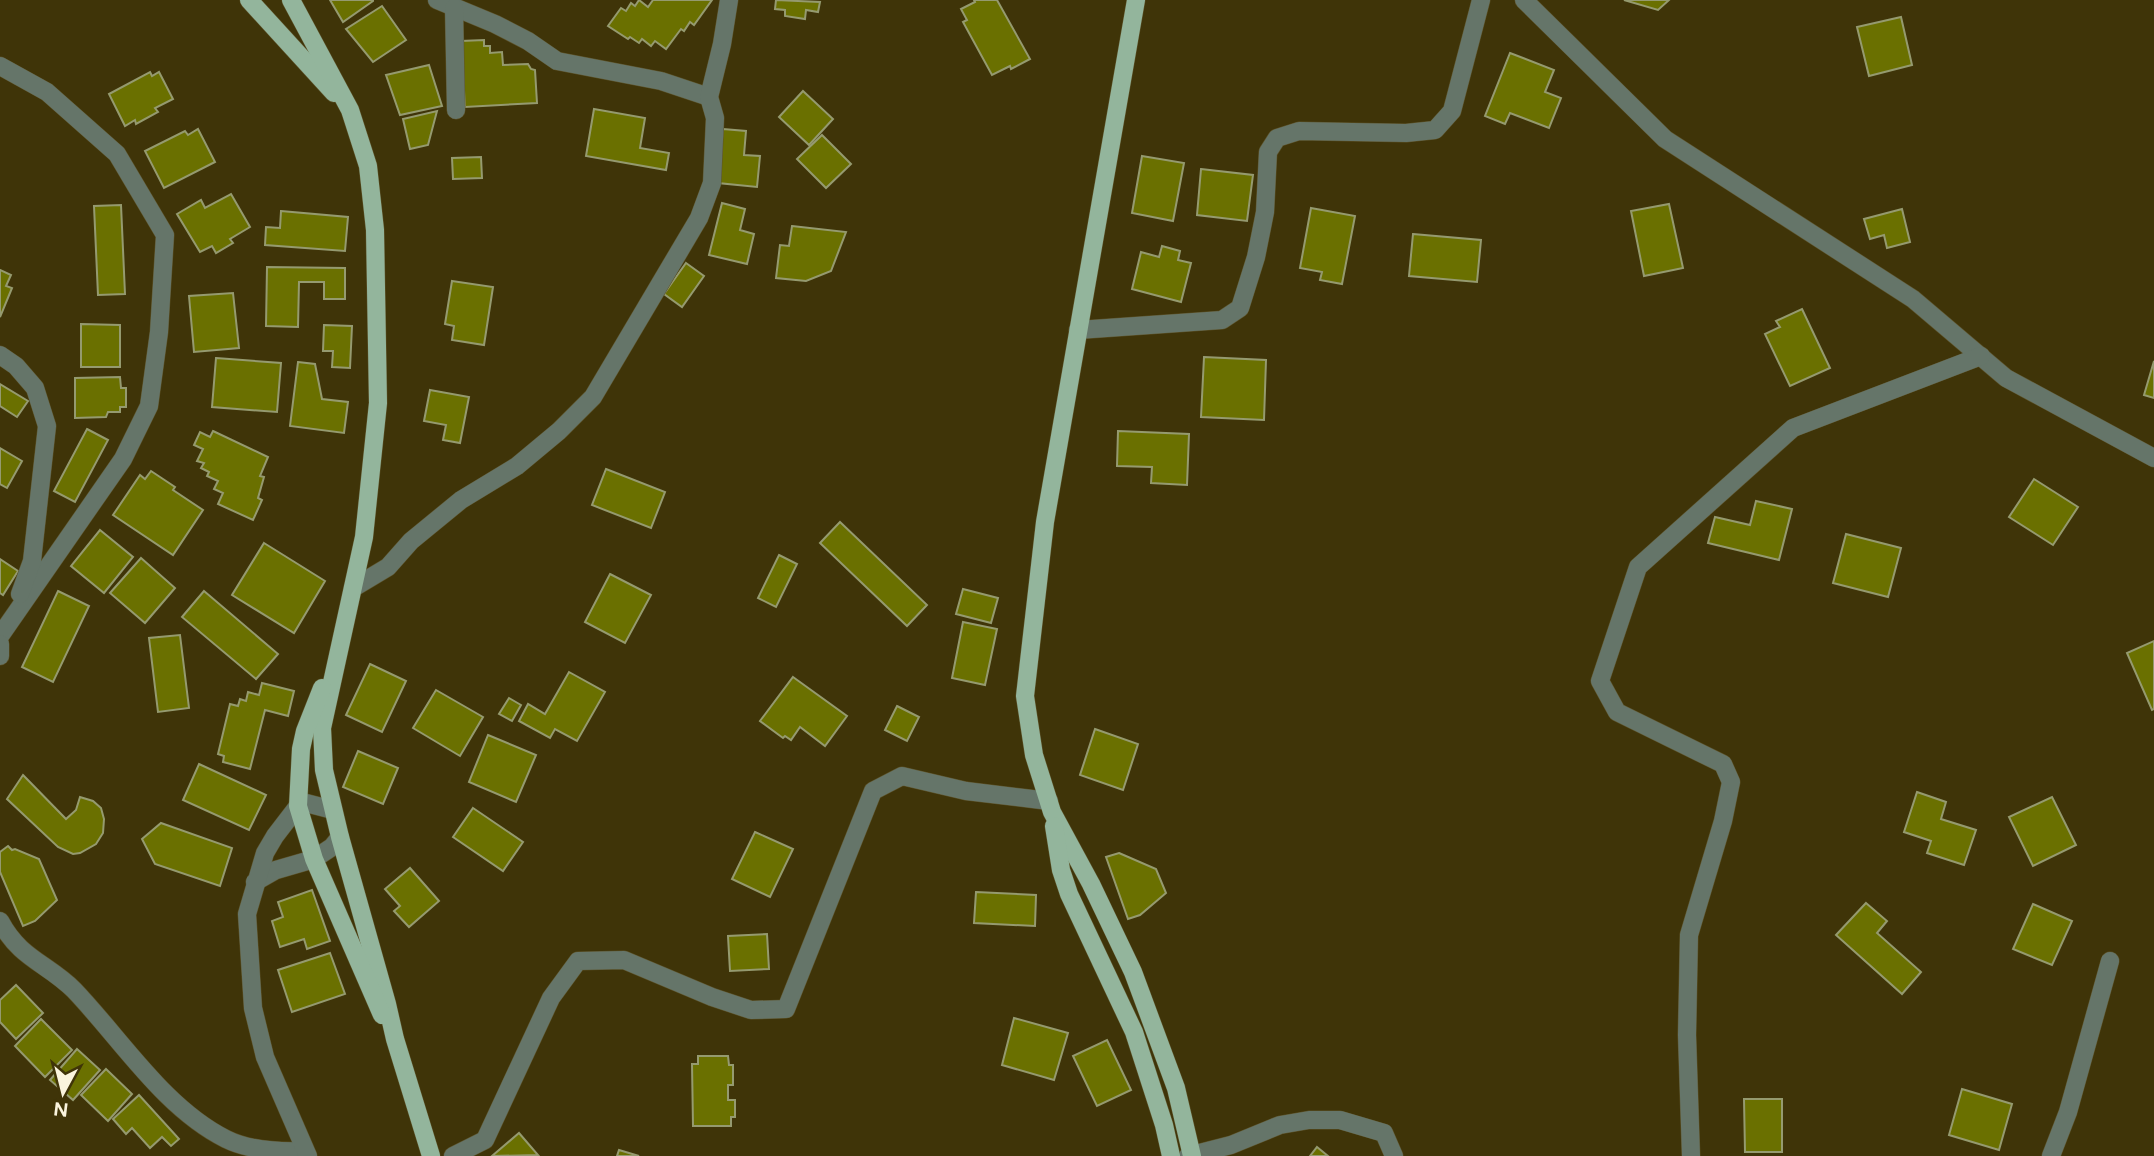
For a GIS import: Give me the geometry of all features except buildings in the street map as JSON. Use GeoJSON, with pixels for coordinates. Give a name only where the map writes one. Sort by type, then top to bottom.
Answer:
{"type":"FeatureCollection","features":[{"type":"Feature","properties":{"kind":"main road"},"geometry":{"type":"LineString","coordinates":[[249,0],[350,110]]}},
{"type":"Feature","properties":{"kind":"main road"},"geometry":{"type":"LineString","coordinates":[[291,0],[350,110],[368,166],[374,230],[378,402],[364,537],[323,728],[324,770],[395,1039],[431,1156]]}},
{"type":"Feature","properties":{"kind":"main road"},"geometry":{"type":"LineString","coordinates":[[1136,0],[1045,522],[1025,696],[1034,755],[1051,807],[1061,870],[1069,894],[1134,1032],[1164,1125],[1171,1156]]}},
{"type":"Feature","properties":{"kind":"main road"},"geometry":{"type":"LineString","coordinates":[[339,646],[305,731],[299,768],[298,806],[314,859],[377,1005],[395,1039]]}},
{"type":"Feature","properties":{"kind":"main road"},"geometry":{"type":"LineString","coordinates":[[1051,807],[1133,972],[1177,1088],[1190,1156]]}},
{"type":"Feature","properties":{"kind":"street"},"geometry":{"type":"LineString","coordinates":[[437,0],[495,24],[528,41],[557,61],[661,81],[709,97]]}},
{"type":"Feature","properties":{"kind":"street"},"geometry":{"type":"LineString","coordinates":[[353,588],[388,567],[411,541],[461,500],[517,466],[559,431],[593,397],[699,218],[712,183],[715,118],[709,97],[729,0]]}},
{"type":"Feature","properties":{"kind":"street"},"geometry":{"type":"LineString","coordinates":[[1078,330],[1223,320],[1240,309],[1256,257],[1265,212],[1268,152],[1277,138],[1299,131],[1406,133],[1435,130],[1452,111],[1481,0]]}},
{"type":"Feature","properties":{"kind":"street"},"geometry":{"type":"LineString","coordinates":[[1524,0],[1665,139],[1913,299],[2006,378],[2154,458]]}},
{"type":"Feature","properties":{"kind":"street"},"geometry":{"type":"LineString","coordinates":[[454,9],[456,110]]}},
{"type":"Feature","properties":{"kind":"street"},"geometry":{"type":"LineString","coordinates":[[0,66],[47,92],[117,154],[165,234],[159,331],[149,406],[123,459],[0,636]]}},
{"type":"Feature","properties":{"kind":"street"},"geometry":{"type":"LineString","coordinates":[[0,355],[16,366],[35,388],[47,426],[32,561],[13,616]]}},
{"type":"Feature","properties":{"kind":"street"},"geometry":{"type":"LineString","coordinates":[[1691,1156],[1687,1035],[1689,935],[1723,821],[1731,782],[1723,764],[1617,712],[1600,681],[1638,567],[1793,428],[1981,356]]}},
{"type":"Feature","properties":{"kind":"street"},"geometry":{"type":"LineString","coordinates":[[0,644],[0,656]]}},
{"type":"Feature","properties":{"kind":"street"},"geometry":{"type":"LineString","coordinates":[[453,1156],[485,1140],[551,998],[578,961],[624,960],[712,997],[751,1010],[786,1009],[873,792],[902,776],[1051,807]]}},
{"type":"Feature","properties":{"kind":"street"},"geometry":{"type":"LineString","coordinates":[[0,921],[10,939],[34,961],[71,987],[192,1119],[229,1140],[274,1152],[307,1153],[265,1057],[253,1008],[247,914],[265,853],[298,806],[306,803],[333,810]]}},
{"type":"Feature","properties":{"kind":"street"},"geometry":{"type":"LineString","coordinates":[[255,882],[276,870],[314,859],[340,837]]}},
{"type":"Feature","properties":{"kind":"street"},"geometry":{"type":"LineString","coordinates":[[2051,1156],[2068,1112],[2110,961]]}},
{"type":"Feature","properties":{"kind":"street"},"geometry":{"type":"LineString","coordinates":[[1190,1156],[1231,1145],[1280,1125],[1339,1120],[1384,1133],[1394,1156]]}}]}
